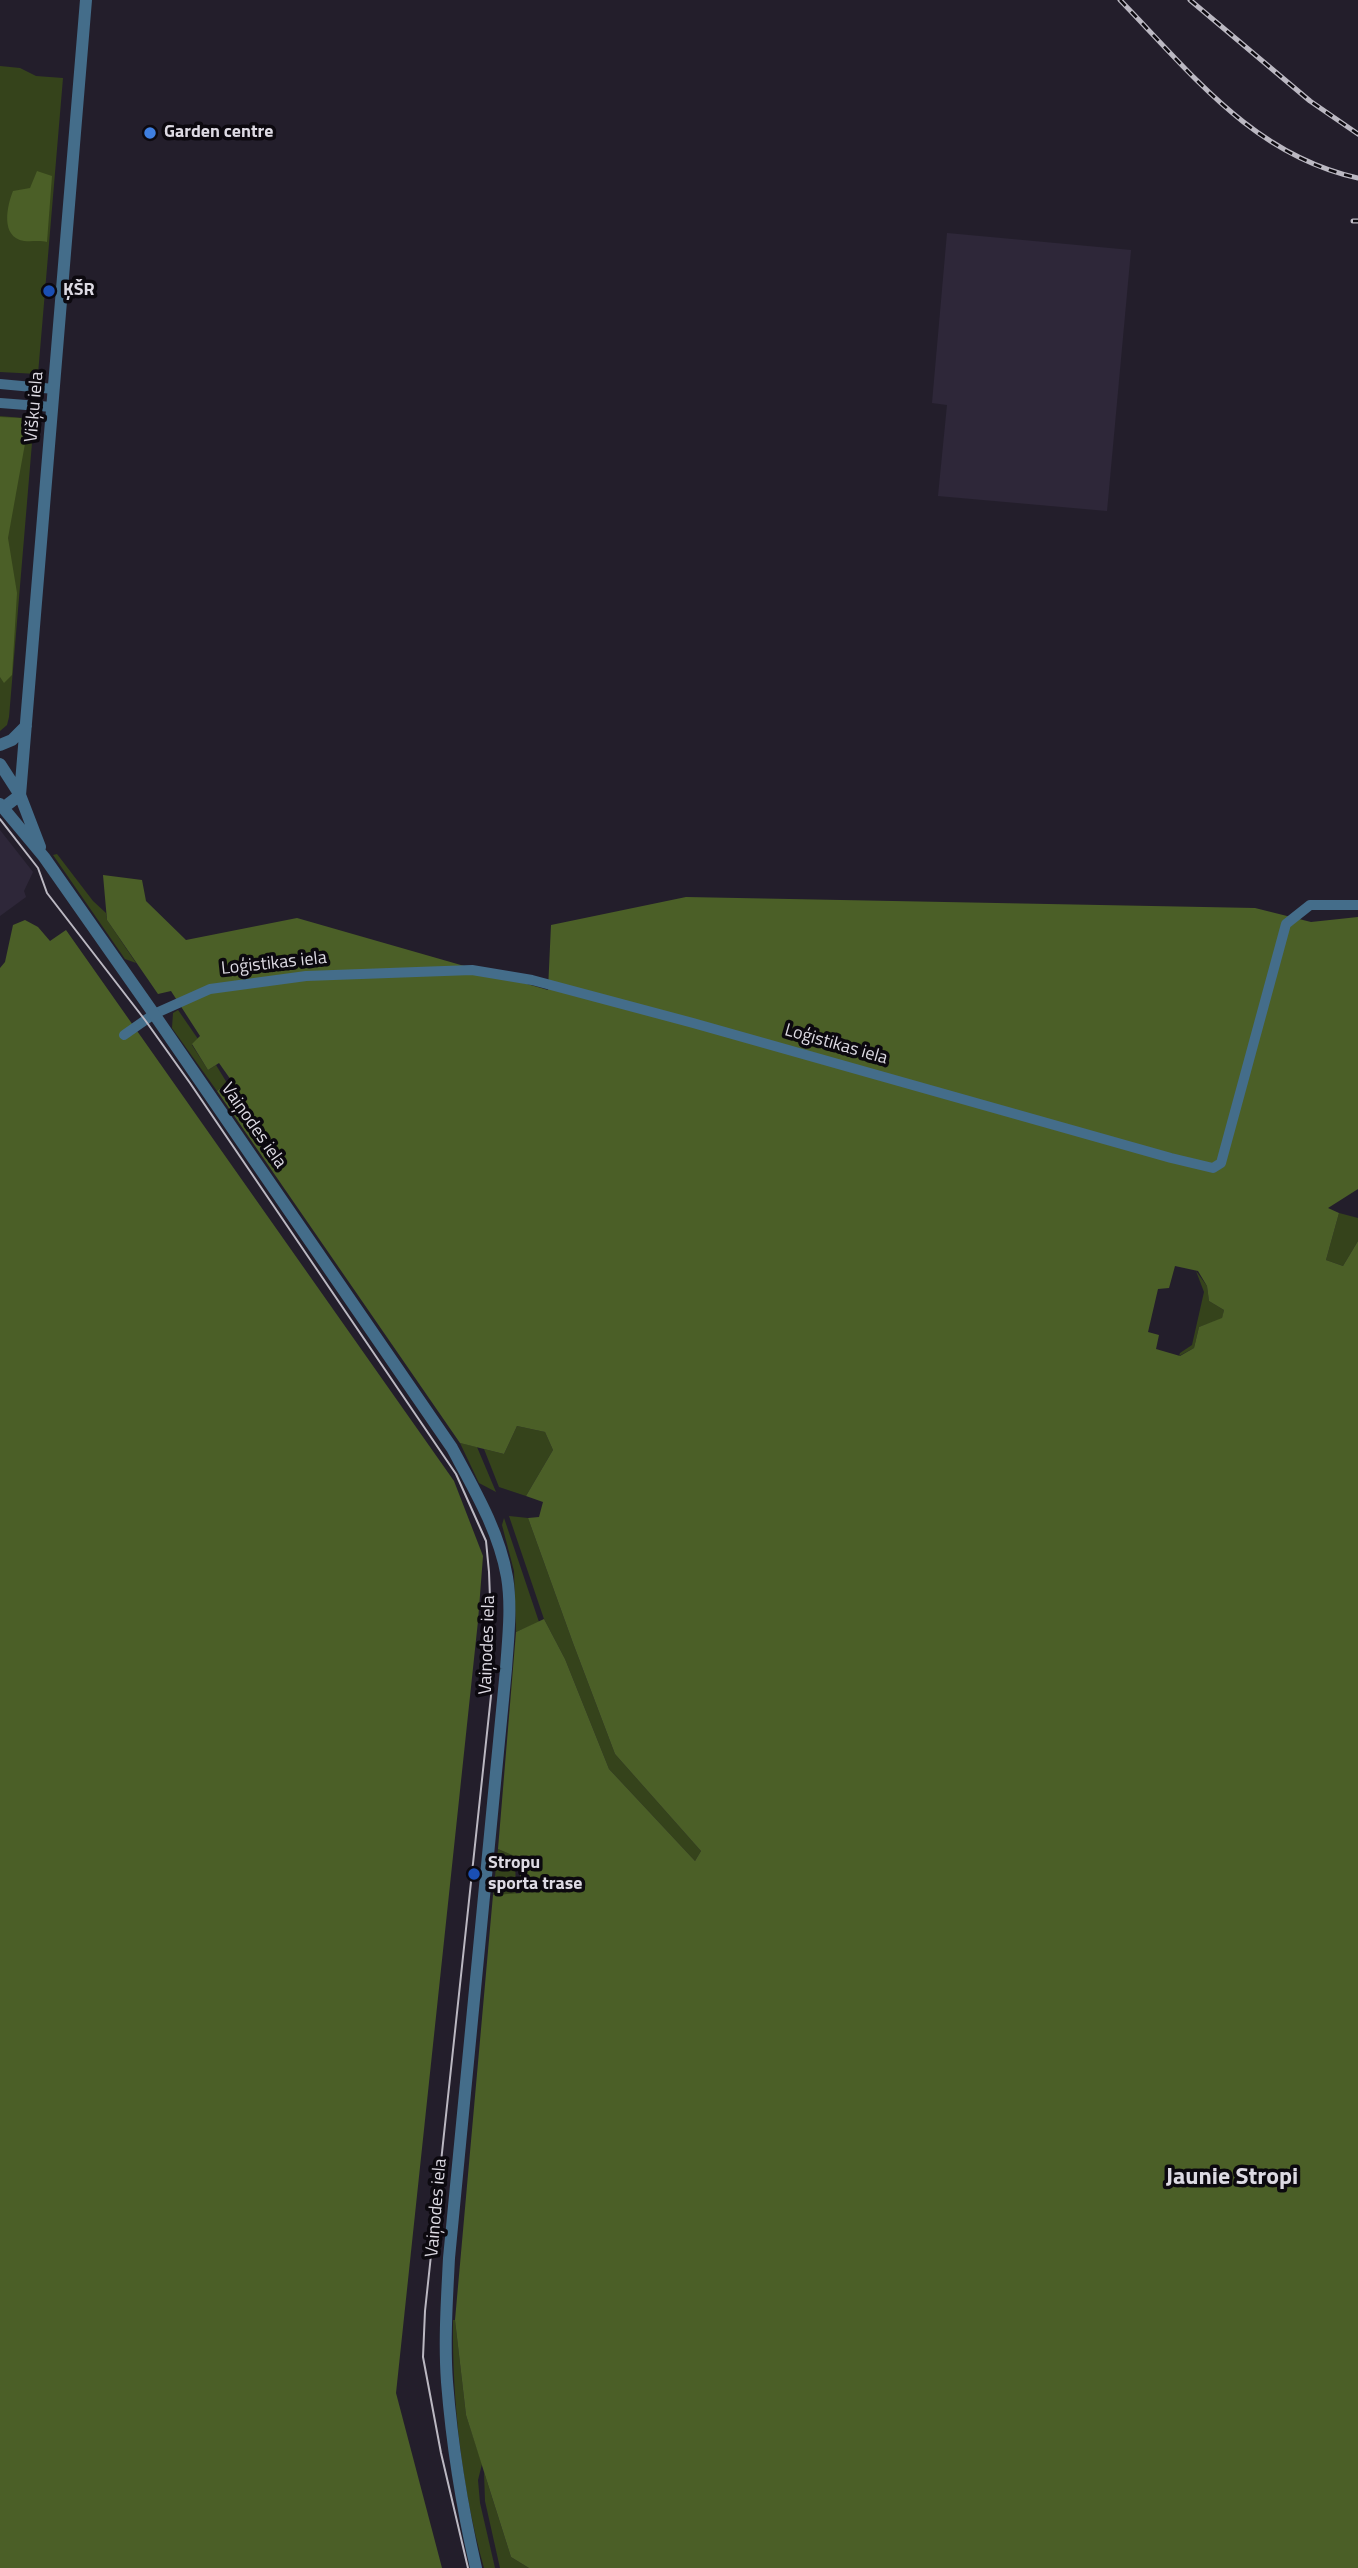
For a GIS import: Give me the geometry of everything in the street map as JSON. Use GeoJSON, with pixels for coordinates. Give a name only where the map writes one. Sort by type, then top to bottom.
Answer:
{"type":"FeatureCollection","features":[{"type":"Feature","properties":{"kind":"street","name":"Višķu iela"},"geometry":{"type":"LineString","coordinates":[[20,795],[86,0]]}},
{"type":"Feature","properties":{"kind":"street"},"geometry":{"type":"LineString","coordinates":[[0,384],[54,388]]}},
{"type":"Feature","properties":{"kind":"street"},"geometry":{"type":"LineString","coordinates":[[0,402],[52,407]]}},
{"type":"Feature","properties":{"kind":"street"},"geometry":{"type":"LineString","coordinates":[[0,745],[12,740],[26,726]]}},
{"type":"Feature","properties":{"kind":"street"},"geometry":{"type":"LineString","coordinates":[[0,764],[20,795],[44,857]]}},
{"type":"Feature","properties":{"kind":"street"},"geometry":{"type":"LineString","coordinates":[[20,795],[1,806],[44,857]]}},
{"type":"Feature","properties":{"kind":"street","name":"Vaiņodes iela"},"geometry":{"type":"LineString","coordinates":[[44,857],[452,1448],[486,1514],[507,1577],[506,1669],[452,2231],[446,2326],[447,2381],[454,2446],[476,2568]]}},
{"type":"Feature","properties":{"kind":"street","name":"Loģistikas iela"},"geometry":{"type":"LineString","coordinates":[[124,1035],[154,1014],[210,989],[306,976],[472,970],[532,980],[1171,1158],[1213,1167],[1221,1163],[1286,924],[1310,905],[1358,905]]}},
{"type":"Feature","properties":{"kind":"shaded area"},"geometry":{"type":"Polygon","coordinates":[[[947,233],[1131,250],[1107,511],[938,496],[947,405],[932,403],[947,233]]]}},
{"type":"Feature","properties":{"kind":"shaded area"},"geometry":{"type":"Polygon","coordinates":[[[0,830],[33,872],[24,891],[26,897],[0,916],[0,830]]]}},
{"type":"Feature","properties":{"kind":"green space"},"geometry":{"type":"Polygon","coordinates":[[[0,66],[20,68],[36,76],[63,78],[38,374],[0,372],[0,66]]]}},
{"type":"Feature","properties":{"kind":"green space"},"geometry":{"type":"Polygon","coordinates":[[[37,171],[52,176],[47,242],[16,238],[11,234],[7,220],[13,191],[30,188],[37,171]]]}},
{"type":"Feature","properties":{"kind":"green space"},"geometry":{"type":"Polygon","coordinates":[[[0,416],[34,419],[9,717],[7,725],[0,731],[0,416]]]}},
{"type":"Feature","properties":{"kind":"green space"},"geometry":{"type":"Polygon","coordinates":[[[0,417],[21,418],[28,427],[8,538],[17,593],[12,675],[4,683],[0,677],[0,417]]]}},
{"type":"Feature","properties":{"kind":"green space"},"geometry":{"type":"Polygon","coordinates":[[[57,854],[93,901],[106,913],[107,920],[136,963],[125,959],[53,855],[57,854]]]}},
{"type":"Feature","properties":{"kind":"green space"},"geometry":{"type":"Polygon","coordinates":[[[103,875],[142,880],[146,901],[186,940],[297,918],[548,990],[551,925],[686,897],[1255,908],[1311,922],[1358,917],[1358,1189],[1328,1208],[1339,1213],[1326,1260],[1343,1266],[1358,1241],[1358,2568],[529,2568],[511,2557],[466,2415],[455,2320],[493,1895],[521,1893],[519,1858],[498,1849],[516,1632],[544,1619],[565,1659],[609,1769],[695,1861],[701,1851],[615,1754],[573,1643],[528,1518],[539,1517],[543,1502],[526,1496],[553,1450],[545,1432],[517,1426],[504,1454],[460,1443],[217,1091],[231,1080],[219,1063],[208,1070],[192,1044],[200,1036],[171,991],[158,994],[107,920],[103,875]],[[1175,1266],[1169,1288],[1158,1289],[1148,1332],[1159,1335],[1156,1349],[1180,1356],[1194,1348],[1199,1327],[1222,1318],[1224,1310],[1209,1301],[1207,1286],[1198,1271],[1175,1266]]]}},
{"type":"Feature","properties":{"kind":"green space"},"geometry":{"type":"Polygon","coordinates":[[[25,920],[38,927],[50,941],[66,930],[454,1481],[483,1556],[396,2393],[442,2568],[0,2568],[0,968],[5,962],[13,925],[25,920]]]}},
{"type":"Feature","properties":{"kind":"green space"},"geometry":{"type":"Polygon","coordinates":[[[178,1010],[198,1039],[192,1045],[208,1070],[216,1065],[227,1083],[217,1091],[172,1028],[173,1013],[178,1010]]]}},
{"type":"Feature","properties":{"kind":"green space"},"geometry":{"type":"Polygon","coordinates":[[[1339,1213],[1358,1218],[1358,1241],[1343,1266],[1326,1260],[1339,1213]]]}},
{"type":"Feature","properties":{"kind":"green space"},"geometry":{"type":"Polygon","coordinates":[[[1196,1271],[1207,1286],[1209,1301],[1224,1310],[1222,1319],[1199,1327],[1194,1348],[1179,1356],[1192,1345],[1204,1292],[1196,1271]]]}},
{"type":"Feature","properties":{"kind":"green space"},"geometry":{"type":"Polygon","coordinates":[[[517,1426],[545,1432],[553,1450],[526,1496],[499,1487],[484,1449],[504,1454],[517,1426]]]}},
{"type":"Feature","properties":{"kind":"green space"},"geometry":{"type":"Polygon","coordinates":[[[460,1443],[477,1447],[496,1492],[479,1483],[460,1443]]]}},
{"type":"Feature","properties":{"kind":"green space"},"geometry":{"type":"Polygon","coordinates":[[[509,1516],[528,1518],[615,1754],[701,1851],[695,1861],[609,1769],[565,1659],[544,1619],[509,1516]]]}},
{"type":"Feature","properties":{"kind":"green space"},"geometry":{"type":"Polygon","coordinates":[[[504,1518],[539,1622],[516,1632],[514,1571],[502,1525],[504,1518]]]}},
{"type":"Feature","properties":{"kind":"green space"},"geometry":{"type":"Polygon","coordinates":[[[498,1849],[515,1856],[516,1894],[493,1895],[498,1849]]]}},
{"type":"Feature","properties":{"kind":"green space"},"geometry":{"type":"Polygon","coordinates":[[[453,2320],[466,2415],[482,2464],[478,2480],[480,2503],[495,2568],[484,2568],[464,2476],[454,2382],[453,2320]]]}},
{"type":"Feature","properties":{"kind":"green space"},"geometry":{"type":"Polygon","coordinates":[[[484,2472],[511,2557],[529,2568],[500,2568],[485,2501],[484,2472]]]}},
{"type":"Feature","properties":{"kind":"tram line"},"geometry":{"type":"LineString","coordinates":[[0,819],[38,868],[47,893],[190,1083],[456,1474],[486,1541],[493,1677],[425,2311],[423,2357],[441,2453],[468,2568]]}},
{"type":"Feature","properties":{"kind":"railway"},"geometry":{"type":"LineString","coordinates":[[1120,0],[1199,82],[1255,131],[1286,151],[1321,167],[1358,178]]}},
{"type":"Feature","properties":{"kind":"railway"},"geometry":{"type":"LineString","coordinates":[[1190,0],[1310,101],[1358,134]]}},
{"type":"Feature","properties":{"kind":"railway"},"geometry":{"type":"LineString","coordinates":[[1353,221],[1358,221]]}},
{"type":"Feature","properties":{"kind":"place","name":"Garden centre"},"geometry":{"type":"Point","coordinates":[150,133]}},
{"type":"Feature","properties":{"kind":"place","name":"ĶŠR"},"geometry":{"type":"Point","coordinates":[49,291]}},
{"type":"Feature","properties":{"kind":"place","name":"Stropu sporta trase"},"geometry":{"type":"Point","coordinates":[474,1874]}},
{"type":"Feature","properties":{"kind":"district","name":"Jaunie Stropi"},"geometry":{"type":"Point","coordinates":[1232,2178]}}]}
